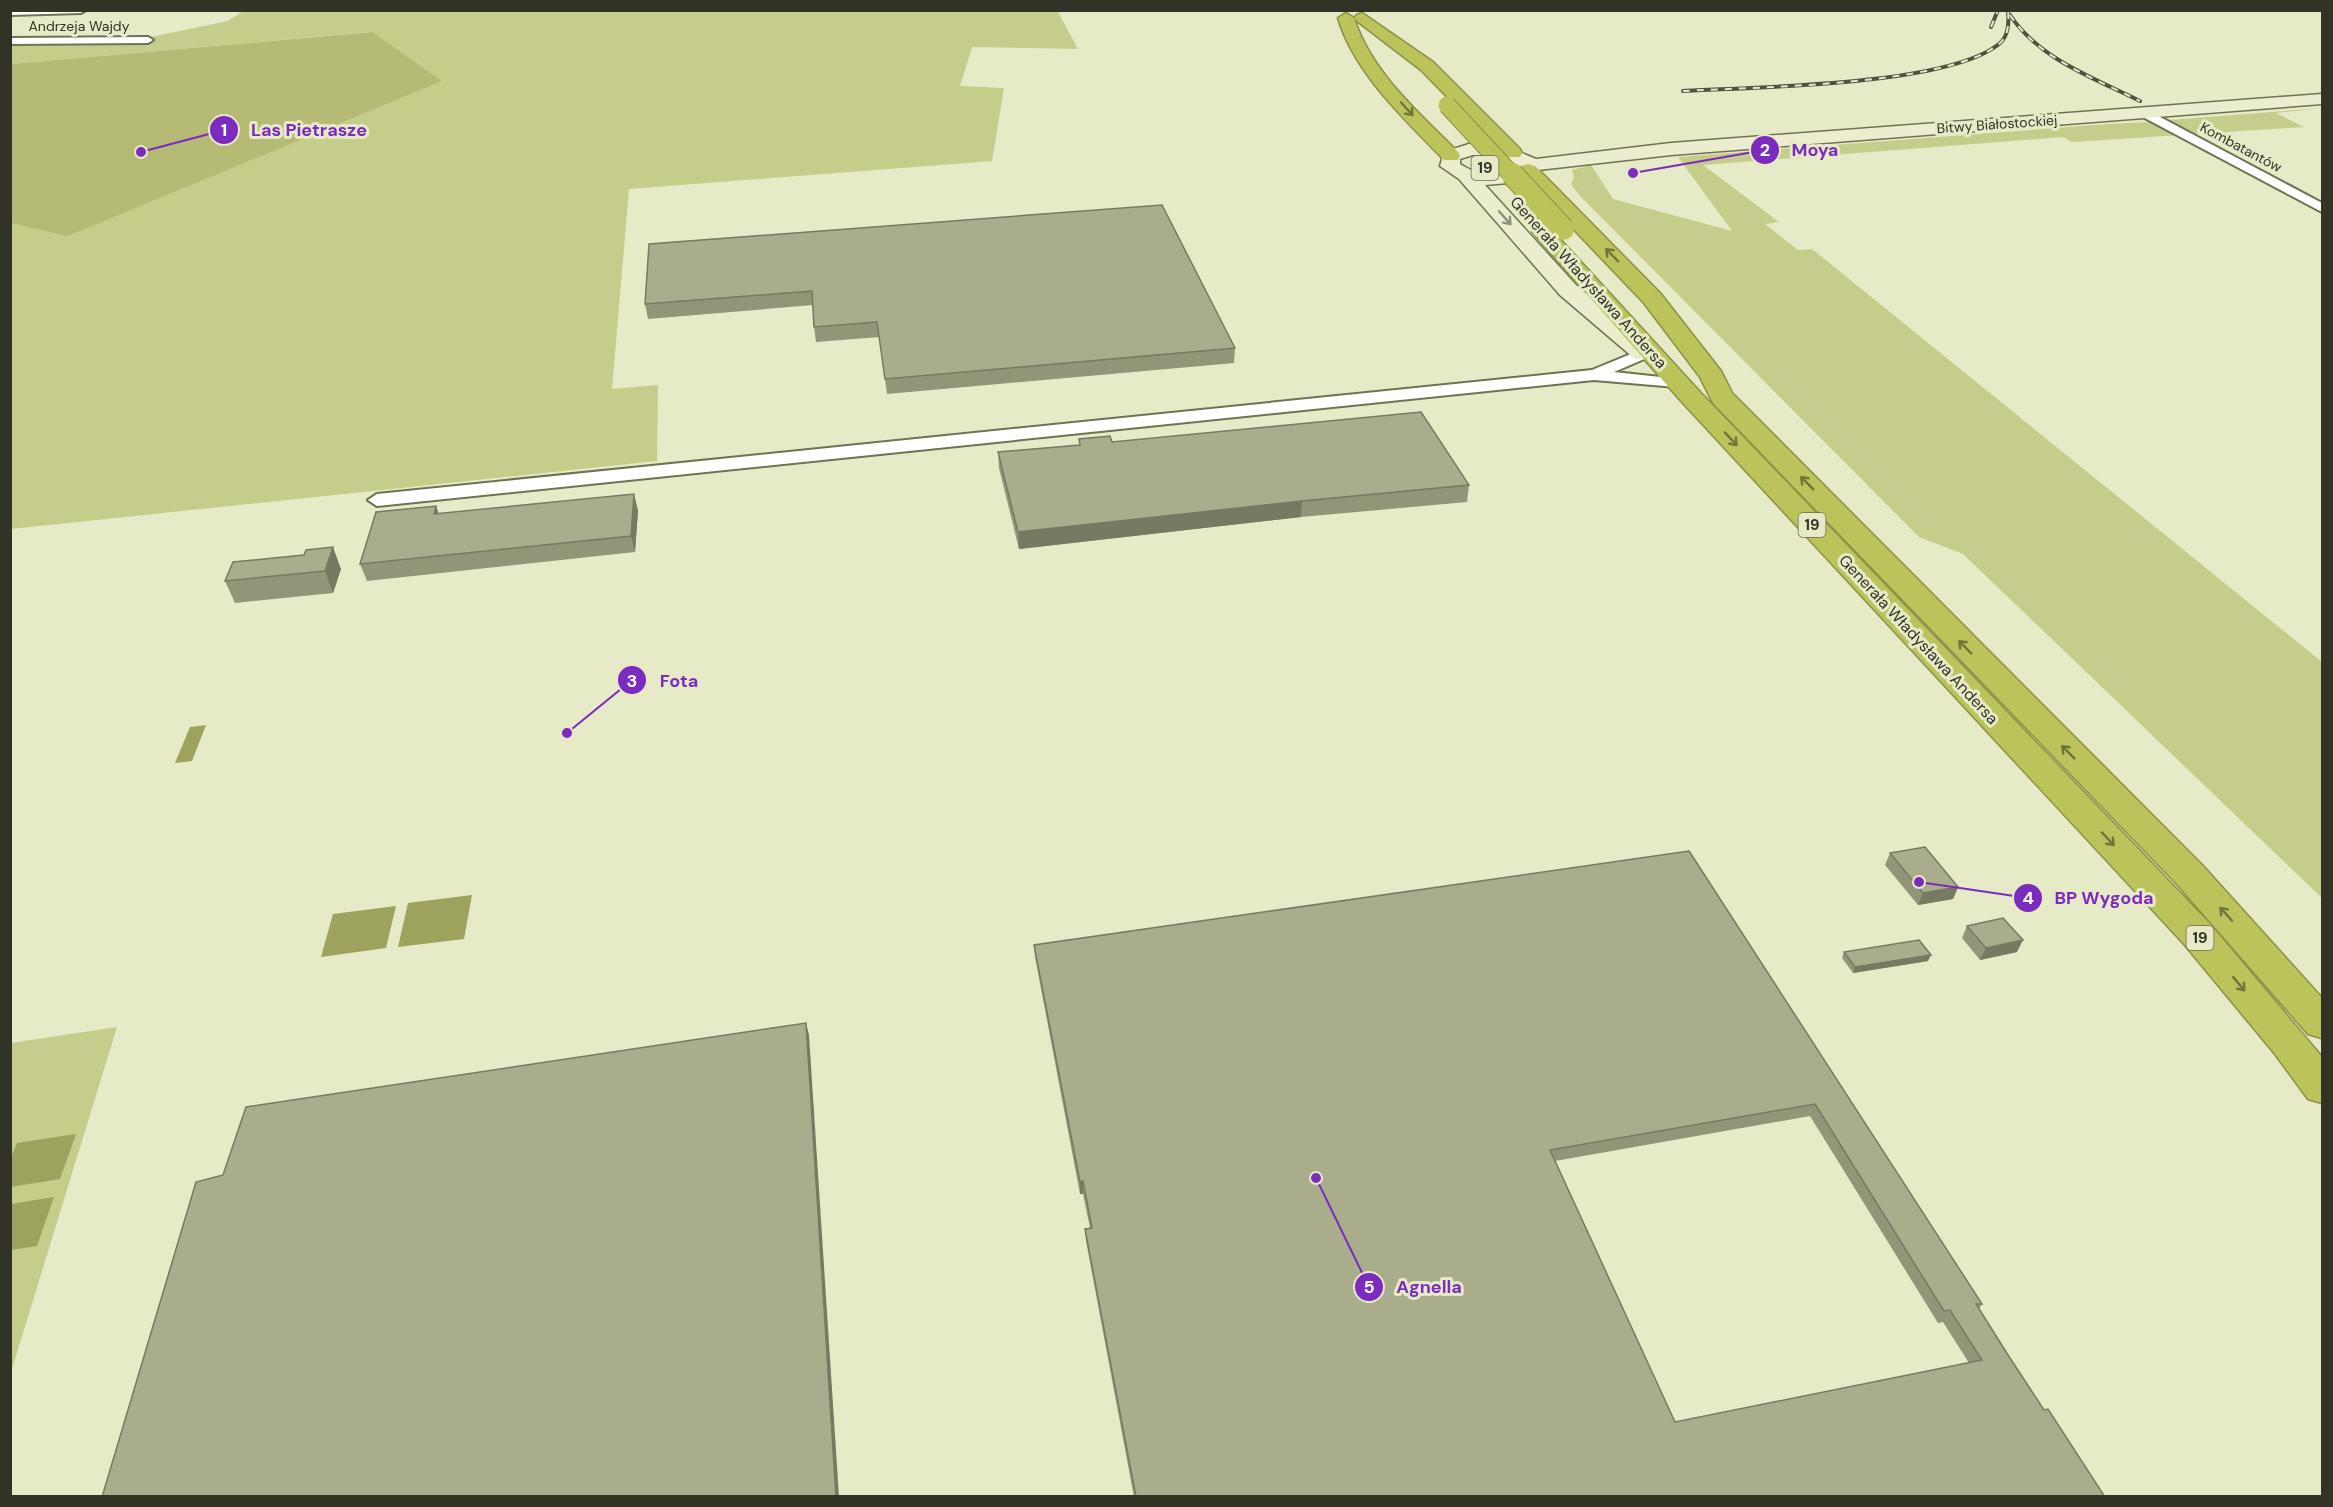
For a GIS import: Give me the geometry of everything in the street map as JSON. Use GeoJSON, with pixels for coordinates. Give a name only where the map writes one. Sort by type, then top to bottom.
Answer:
{"type":"FeatureCollection","features":[{"type":"Feature","properties":{"kind":"highway"},"geometry":{"type":"LineString","coordinates":[[1351,14],[1391,66]]}},
{"type":"Feature","properties":{"kind":"highway"},"geometry":{"type":"LineString","coordinates":[[1351,14],[1348,28],[1369,65],[1451,156]]}},
{"type":"Feature","properties":{"kind":"highway"},"geometry":{"type":"LineString","coordinates":[[1351,14],[1427,66],[1524,161],[1652,298],[1712,375],[1722,398]]}},
{"type":"Feature","properties":{"kind":"highway","name":"Generała Władysława Andersa"},"geometry":{"type":"LineString","coordinates":[[1351,14],[1553,230],[1722,398],[2190,875],[2322,1023]]}},
{"type":"Feature","properties":{"kind":"highway","name":"Generała Władysława Andersa"},"geometry":{"type":"LineString","coordinates":[[1553,230],[1681,390],[2197,934],[2289,1043],[2322,1087]]}},
{"type":"Feature","properties":{"kind":"highway"},"geometry":{"type":"LineString","coordinates":[[1643,354],[1681,390]]}},
{"type":"Feature","properties":{"kind":"street"},"geometry":{"type":"LineString","coordinates":[[10,12],[81,10]]}},
{"type":"Feature","properties":{"kind":"street","name":"Andrzeja Wajdy"},"geometry":{"type":"LineString","coordinates":[[10,41],[148,40]]}},
{"type":"Feature","properties":{"kind":"street","name":"Bitwy Białostockiej"},"geometry":{"type":"LineString","coordinates":[[1524,161],[2322,99]]}},
{"type":"Feature","properties":{"kind":"street","name":"Kombatantów"},"geometry":{"type":"LineString","coordinates":[[2145,113],[2322,208]]}},
{"type":"Feature","properties":{"kind":"street"},"geometry":{"type":"LineString","coordinates":[[1466,175],[1502,178],[1518,176],[1524,161],[1482,149],[1463,151],[1451,156],[1450,166],[1466,175],[1568,290],[1643,354],[1594,375]]}},
{"type":"Feature","properties":{"kind":"street"},"geometry":{"type":"LineString","coordinates":[[377,500],[1594,375],[1681,390]]}},
{"type":"Feature","properties":{"kind":"shaded area"},"geometry":{"type":"Polygon","coordinates":[[[245,10],[1057,10],[1078,49],[972,47],[960,86],[1004,88],[992,161],[629,189],[612,389],[658,385],[657,461],[11,529],[11,223],[442,81],[369,32],[11,64],[11,43],[127,42],[228,21],[245,10]]]}},
{"type":"Feature","properties":{"kind":"shaded area"},"geometry":{"type":"Polygon","coordinates":[[[372,32],[442,81],[68,236],[11,223],[11,64],[372,32]]]}},
{"type":"Feature","properties":{"kind":"shaded area"},"geometry":{"type":"Polygon","coordinates":[[[2322,108],[2276,113],[2304,127],[2072,142],[2063,137],[1703,165],[1779,222],[1765,224],[1798,250],[1812,249],[2322,662],[2322,898],[1963,554],[1919,537],[1580,196],[1571,184],[1574,177],[1572,170],[1591,165],[1613,199],[1732,231],[1678,157],[2108,124],[2150,122],[2158,126],[2175,124],[2170,120],[2322,108]]]}},
{"type":"Feature","properties":{"kind":"shaded area"},"geometry":{"type":"Polygon","coordinates":[[[206,725],[192,761],[175,763],[190,727],[206,725]]]}},
{"type":"Feature","properties":{"kind":"shaded area"},"geometry":{"type":"Polygon","coordinates":[[[472,895],[464,939],[398,947],[408,903],[472,895]]]}},
{"type":"Feature","properties":{"kind":"shaded area"},"geometry":{"type":"Polygon","coordinates":[[[396,906],[386,948],[321,957],[333,914],[396,906]]]}},
{"type":"Feature","properties":{"kind":"shaded area"},"geometry":{"type":"Polygon","coordinates":[[[117,1027],[11,1372],[11,1043],[117,1027]]]}},
{"type":"Feature","properties":{"kind":"shaded area"},"geometry":{"type":"Polygon","coordinates":[[[76,1134],[60,1179],[11,1187],[11,1158],[17,1143],[76,1134]]]}},
{"type":"Feature","properties":{"kind":"shaded area"},"geometry":{"type":"Polygon","coordinates":[[[54,1197],[37,1246],[11,1250],[11,1204],[54,1197]]]}},
{"type":"Feature","properties":{"kind":"building"},"geometry":{"type":"Polygon","coordinates":[[[1162,205],[1235,348],[885,379],[877,322],[814,327],[812,291],[645,304],[649,244],[1162,205]]]}},
{"type":"Feature","properties":{"kind":"building"},"geometry":{"type":"Polygon","coordinates":[[[1421,412],[1469,485],[1018,532],[998,452],[1080,445],[1079,439],[1110,436],[1112,442],[1421,412]]]}},
{"type":"Feature","properties":{"kind":"building"},"geometry":{"type":"Polygon","coordinates":[[[634,494],[631,536],[360,564],[376,512],[436,506],[434,514],[634,494]]]}},
{"type":"Feature","properties":{"kind":"building"},"geometry":{"type":"Polygon","coordinates":[[[333,547],[325,571],[225,581],[233,562],[304,555],[306,550],[333,547]]]}},
{"type":"Feature","properties":{"kind":"building"},"geometry":{"type":"Polygon","coordinates":[[[1925,847],[1958,887],[1923,893],[1890,853],[1925,847]]]}},
{"type":"Feature","properties":{"kind":"building"},"geometry":{"type":"Polygon","coordinates":[[[1689,851],[1982,1304],[1976,1304],[2008,1355],[2044,1410],[2048,1409],[2105,1497],[1136,1497],[1085,1229],[1092,1228],[1083,1181],[1080,1182],[1034,945],[1689,851]],[[1815,1104],[1550,1150],[1675,1422],[1982,1360],[1950,1310],[1944,1311],[1815,1104]]]}},
{"type":"Feature","properties":{"kind":"building"},"geometry":{"type":"Polygon","coordinates":[[[2003,918],[2023,940],[1986,948],[1967,926],[2003,918]]]}},
{"type":"Feature","properties":{"kind":"building"},"geometry":{"type":"Polygon","coordinates":[[[1919,940],[1931,955],[1855,967],[1844,952],[1919,940]]]}},
{"type":"Feature","properties":{"kind":"building"},"geometry":{"type":"Polygon","coordinates":[[[806,1023],[836,1497],[102,1497],[196,1182],[223,1175],[246,1107],[806,1023]]]}},
{"type":"Feature","properties":{"kind":"railway"},"geometry":{"type":"LineString","coordinates":[[1991,27],[1998,10]]}},
{"type":"Feature","properties":{"kind":"railway"},"geometry":{"type":"LineString","coordinates":[[1683,91],[1848,82],[1938,68],[1973,58],[1999,44],[2007,33],[2008,10]]}},
{"type":"Feature","properties":{"kind":"railway"},"geometry":{"type":"LineString","coordinates":[[2010,15],[2036,44],[2052,55],[2086,75],[2140,101]]}},
{"type":"Feature","properties":{"kind":"place","name":"Las Pietrasze"},"geometry":{"type":"Point","coordinates":[141,152]}},
{"type":"Feature","properties":{"kind":"place","name":"Moya"},"geometry":{"type":"Point","coordinates":[1633,173]}},
{"type":"Feature","properties":{"kind":"place","name":"Fota"},"geometry":{"type":"Point","coordinates":[567,733]}},
{"type":"Feature","properties":{"kind":"place","name":"BP Wygoda"},"geometry":{"type":"Point","coordinates":[1919,882]}},
{"type":"Feature","properties":{"kind":"place","name":"Agnella"},"geometry":{"type":"Point","coordinates":[1316,1178]}}]}
